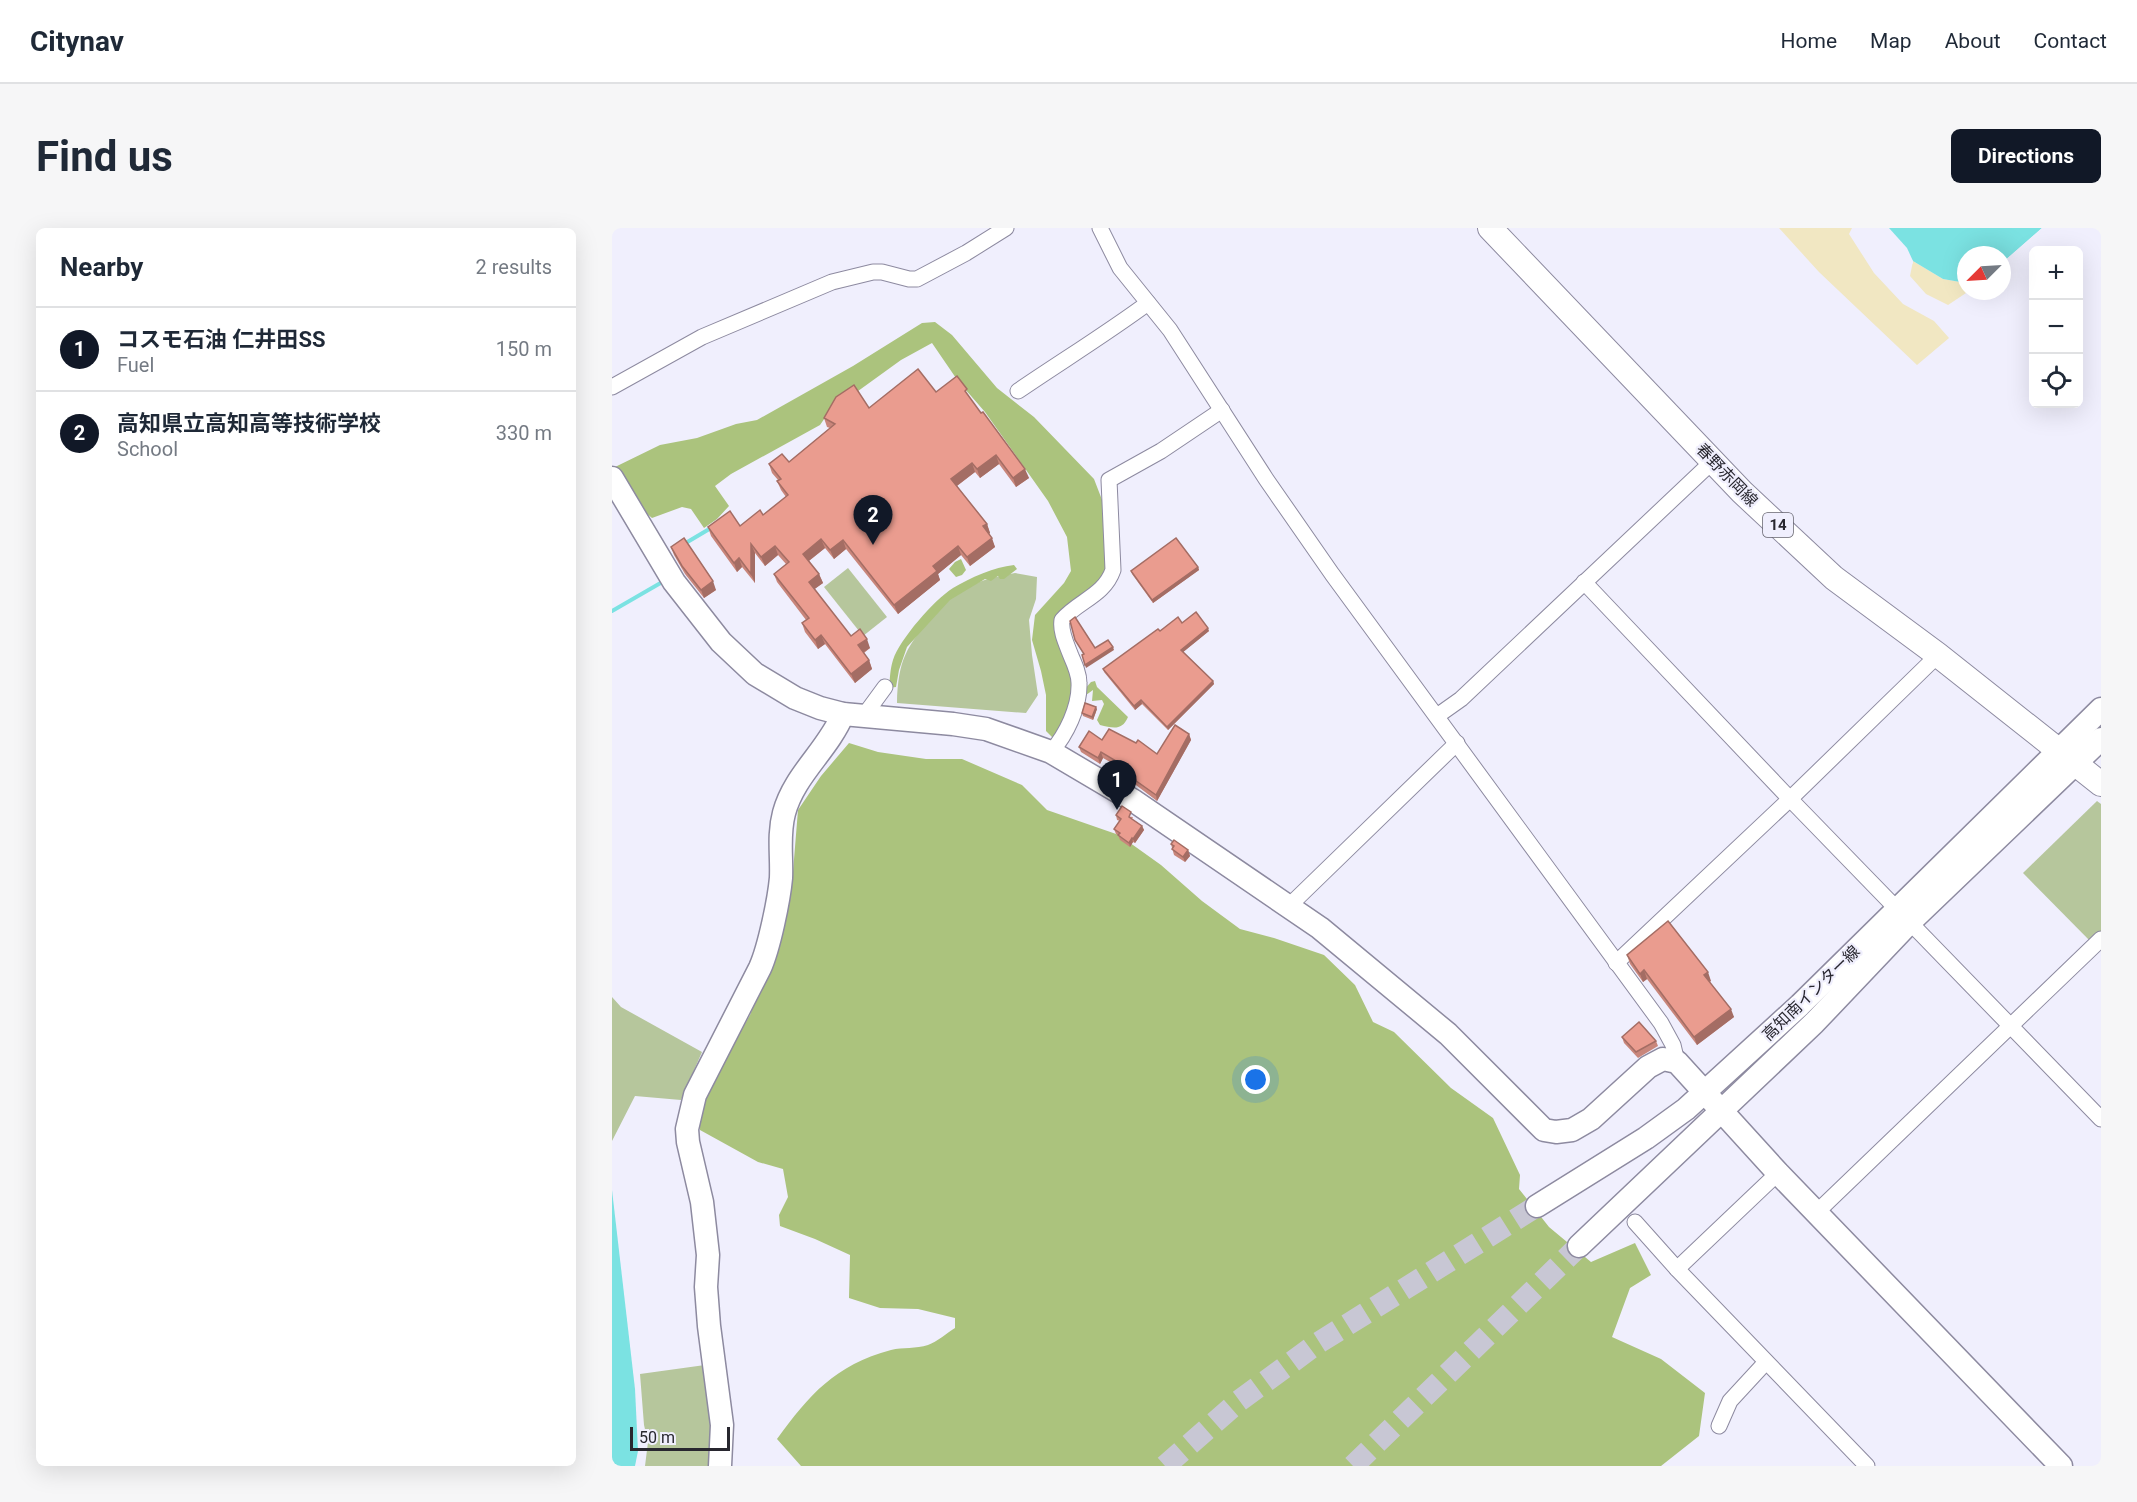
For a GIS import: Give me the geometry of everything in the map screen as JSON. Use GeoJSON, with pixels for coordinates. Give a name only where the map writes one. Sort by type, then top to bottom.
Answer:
{"type":"FeatureCollection","features":[{"type":"Feature","properties":{"kind":"main road","name":"春野赤岡線"},"geometry":{"type":"LineString","coordinates":[[1490,228],[1742,492],[1834,578],[1938,655],[2101,784]]}},
{"type":"Feature","properties":{"kind":"street"},"geometry":{"type":"LineString","coordinates":[[612,387],[702,337],[822,286],[873,272],[917,279],[966,253],[1006,228]]}},
{"type":"Feature","properties":{"kind":"street"},"geometry":{"type":"LineString","coordinates":[[1100,228],[1120,268],[1170,330],[1266,479],[1332,574],[1661,1023],[1673,1045],[1677,1062],[1778,1173],[2061,1466]]}},
{"type":"Feature","properties":{"kind":"street"},"geometry":{"type":"LineString","coordinates":[[1018,391],[1068,356],[1112,331],[1148,303]]}},
{"type":"Feature","properties":{"kind":"street"},"geometry":{"type":"LineString","coordinates":[[1051,752],[1058,744],[1070,720],[1079,687],[1075,665],[1061,630],[1062,620],[1103,588],[1113,570],[1109,480],[1161,451],[1222,410]]}},
{"type":"Feature","properties":{"kind":"street"},"geometry":{"type":"LineString","coordinates":[[1437,716],[1461,699],[1713,461]]}},
{"type":"Feature","properties":{"kind":"street"},"geometry":{"type":"LineString","coordinates":[[612,478],[674,582],[708,626],[754,674],[789,695],[820,708],[853,716],[986,729],[1051,752],[1134,801],[1320,928],[1448,1034],[1544,1130],[1572,1131],[1591,1119],[1648,1067],[1663,1059],[1677,1062]]}},
{"type":"Feature","properties":{"kind":"street"},"geometry":{"type":"LineString","coordinates":[[1584,582],[1790,799],[2101,1119]]}},
{"type":"Feature","properties":{"kind":"street"},"geometry":{"type":"LineString","coordinates":[[1616,963],[1938,655]]}},
{"type":"Feature","properties":{"kind":"street"},"geometry":{"type":"LineString","coordinates":[[720,1466],[722,1425],[708,1315],[706,1287],[708,1255],[702,1202],[688,1142],[689,1119],[695,1095],[767,951],[780,885],[780,833],[787,804],[797,783],[836,730],[885,687]]}},
{"type":"Feature","properties":{"kind":"street"},"geometry":{"type":"LineString","coordinates":[[2067,756],[2101,709]]}},
{"type":"Feature","properties":{"kind":"street"},"geometry":{"type":"LineString","coordinates":[[2067,756],[2101,739]]}},
{"type":"Feature","properties":{"kind":"street"},"geometry":{"type":"LineString","coordinates":[[1289,906],[1457,743]]}},
{"type":"Feature","properties":{"kind":"street","name":"高知南インター線"},"geometry":{"type":"LineString","coordinates":[[1537,1206],[1646,1138],[1686,1109],[1800,1005],[1904,916],[2067,756]]}},
{"type":"Feature","properties":{"kind":"street","name":"高知南インター線"},"geometry":{"type":"LineString","coordinates":[[1579,1246],[1814,1023],[1904,916]]}},
{"type":"Feature","properties":{"kind":"street"},"geometry":{"type":"LineString","coordinates":[[1818,1212],[2101,939]]}},
{"type":"Feature","properties":{"kind":"street"},"geometry":{"type":"LineString","coordinates":[[1677,1269],[1778,1173]]}},
{"type":"Feature","properties":{"kind":"street"},"geometry":{"type":"LineString","coordinates":[[1635,1222],[1677,1269],[1867,1466]]}},
{"type":"Feature","properties":{"kind":"street"},"geometry":{"type":"LineString","coordinates":[[1719,1426],[1730,1401],[1766,1362]]}},
{"type":"Feature","properties":{"kind":"shaded area"},"geometry":{"type":"Polygon","coordinates":[[[1875,228],[2042,228],[2011,255],[2011,246],[1957,246],[1957,281],[1943,279],[1913,261],[1875,228]]]}},
{"type":"Feature","properties":{"kind":"shaded area"},"geometry":{"type":"Polygon","coordinates":[[[935,322],[952,335],[997,388],[1034,417],[1094,479],[1104,505],[1109,549],[1104,576],[1093,590],[1059,616],[1073,671],[1073,698],[1054,739],[1046,731],[1046,695],[1032,640],[1035,615],[1064,583],[1071,571],[1067,537],[1048,501],[985,412],[958,381],[932,343],[901,360],[829,412],[820,425],[731,474],[715,486],[729,506],[717,519],[704,528],[691,509],[682,507],[652,518],[639,507],[615,467],[660,445],[697,438],[736,424],[757,420],[853,366],[922,323],[935,322]]]}},
{"type":"Feature","properties":{"kind":"shaded area"},"geometry":{"type":"Polygon","coordinates":[[[961,559],[966,570],[962,575],[956,577],[949,569],[961,559]]]}},
{"type":"Feature","properties":{"kind":"shaded area"},"geometry":{"type":"Polygon","coordinates":[[[1014,565],[1017,569],[1004,579],[998,576],[991,581],[985,579],[950,600],[907,647],[896,687],[889,688],[891,667],[897,651],[918,621],[937,601],[953,588],[974,577],[1014,565]]]}},
{"type":"Feature","properties":{"kind":"shaded area"},"geometry":{"type":"Polygon","coordinates":[[[848,568],[887,617],[863,636],[824,587],[848,568]]]}},
{"type":"Feature","properties":{"kind":"shaded area"},"geometry":{"type":"Polygon","coordinates":[[[1015,573],[1037,577],[1036,599],[1029,620],[1038,695],[1026,713],[897,703],[899,676],[905,655],[910,645],[938,610],[968,587],[984,580],[1015,573]]]}},
{"type":"Feature","properties":{"kind":"shaded area"},"geometry":{"type":"Polygon","coordinates":[[[1095,681],[1097,687],[1128,717],[1123,725],[1113,727],[1100,725],[1097,720],[1104,704],[1102,700],[1092,701],[1093,690],[1086,695],[1084,690],[1095,681]]]}},
{"type":"Feature","properties":{"kind":"shaded area"},"geometry":{"type":"Polygon","coordinates":[[[849,743],[878,752],[926,759],[962,759],[1022,785],[1047,810],[1119,835],[1161,865],[1202,901],[1240,929],[1324,955],[1355,985],[1373,1022],[1394,1032],[1451,1088],[1493,1118],[1520,1175],[1519,1189],[1549,1227],[1591,1262],[1635,1243],[1651,1275],[1630,1288],[1612,1337],[1661,1359],[1705,1393],[1699,1436],[1661,1466],[801,1466],[777,1439],[812,1395],[839,1373],[871,1356],[896,1349],[928,1345],[955,1328],[955,1318],[918,1309],[880,1308],[849,1298],[850,1255],[780,1226],[779,1215],[788,1197],[783,1169],[758,1162],[700,1130],[698,1105],[750,1015],[769,964],[792,884],[798,810],[821,776],[849,743]]]}},
{"type":"Feature","properties":{"kind":"shaded area"},"geometry":{"type":"Polygon","coordinates":[[[2097,801],[2101,804],[2101,936],[2093,944],[2023,873],[2097,801]]]}},
{"type":"Feature","properties":{"kind":"shaded area"},"geometry":{"type":"Polygon","coordinates":[[[612,997],[621,1007],[702,1052],[681,1100],[635,1096],[612,1141],[612,997]]]}},
{"type":"Feature","properties":{"kind":"shaded area"},"geometry":{"type":"Polygon","coordinates":[[[612,1190],[635,1389],[638,1451],[635,1466],[612,1466],[612,1190]]]}},
{"type":"Feature","properties":{"kind":"shaded area"},"geometry":{"type":"Polygon","coordinates":[[[705,1365],[712,1412],[711,1466],[645,1466],[648,1442],[644,1425],[640,1374],[705,1365]]]}},
{"type":"Feature","properties":{"kind":"sand"},"geometry":{"type":"Polygon","coordinates":[[[1779,228],[1852,228],[1849,234],[1874,273],[1903,304],[1934,321],[1949,338],[1917,365],[1819,272],[1779,228]]]}},
{"type":"Feature","properties":{"kind":"sand"},"geometry":{"type":"Polygon","coordinates":[[[1913,261],[1943,279],[1957,281],[1957,299],[1948,305],[1926,294],[1910,276],[1913,261]]]}},
{"type":"Feature","properties":{"kind":"pier"},"geometry":{"type":"Polygon","coordinates":[[[1871,228],[1889,228],[1907,248],[1913,264],[1871,228]]]}},
{"type":"Feature","properties":{"kind":"pier"},"geometry":{"type":"Polygon","coordinates":[[[2042,228],[2045,228],[2011,258],[2011,255],[2042,228]]]}},
{"type":"Feature","properties":{"kind":"building"},"geometry":{"type":"Polygon","coordinates":[[[918,369],[936,392],[957,376],[981,413],[983,412],[1025,469],[1013,478],[996,455],[977,469],[972,463],[951,479],[987,524],[983,526],[992,538],[967,557],[958,546],[933,566],[937,571],[894,605],[843,540],[830,550],[821,539],[803,554],[819,574],[809,582],[851,636],[860,629],[867,639],[858,645],[869,660],[851,674],[821,635],[815,640],[802,623],[809,618],[774,574],[789,562],[775,546],[761,557],[751,544],[751,574],[739,558],[734,563],[708,527],[730,511],[740,526],[760,510],[763,515],[788,495],[777,481],[781,479],[769,464],[782,454],[789,462],[835,424],[824,418],[836,397],[854,385],[869,408],[918,369]]]}},
{"type":"Feature","properties":{"kind":"building"},"geometry":{"type":"Polygon","coordinates":[[[684,538],[713,581],[701,590],[682,566],[671,547],[684,538]]]}},
{"type":"Feature","properties":{"kind":"building"},"geometry":{"type":"Polygon","coordinates":[[[1176,538],[1198,567],[1152,600],[1131,571],[1176,538]]]}},
{"type":"Feature","properties":{"kind":"building"},"geometry":{"type":"Polygon","coordinates":[[[1196,612],[1208,628],[1181,650],[1213,681],[1167,727],[1141,700],[1134,706],[1103,669],[1158,629],[1160,631],[1178,617],[1182,623],[1196,612]]]}},
{"type":"Feature","properties":{"kind":"building"},"geometry":{"type":"Polygon","coordinates":[[[1075,617],[1095,648],[1108,640],[1113,647],[1085,665],[1082,655],[1084,654],[1075,640],[1070,621],[1075,617]]]}},
{"type":"Feature","properties":{"kind":"building"},"geometry":{"type":"Polygon","coordinates":[[[1085,703],[1096,707],[1092,717],[1082,713],[1085,703]]]}},
{"type":"Feature","properties":{"kind":"building"},"geometry":{"type":"Polygon","coordinates":[[[1175,725],[1189,734],[1156,795],[1118,768],[1121,764],[1101,752],[1098,758],[1079,747],[1089,731],[1102,740],[1109,729],[1136,743],[1138,740],[1157,754],[1175,725]]]}},
{"type":"Feature","properties":{"kind":"building"},"geometry":{"type":"Polygon","coordinates":[[[1122,806],[1131,812],[1129,817],[1142,826],[1129,843],[1114,829],[1121,819],[1116,815],[1122,806]]]}},
{"type":"Feature","properties":{"kind":"building"},"geometry":{"type":"Polygon","coordinates":[[[1174,840],[1188,850],[1183,857],[1172,849],[1174,846],[1171,844],[1174,840]]]}},
{"type":"Feature","properties":{"kind":"building"},"geometry":{"type":"Polygon","coordinates":[[[1668,921],[1708,972],[1704,975],[1731,1009],[1694,1037],[1644,970],[1640,974],[1627,955],[1668,921]]]}},
{"type":"Feature","properties":{"kind":"building"},"geometry":{"type":"Polygon","coordinates":[[[1639,1022],[1656,1041],[1636,1052],[1622,1037],[1639,1022]]]}},
{"type":"Feature","properties":{"kind":"waterway"},"geometry":{"type":"LineString","coordinates":[[684,544],[711,528]]}},
{"type":"Feature","properties":{"kind":"waterway"},"geometry":{"type":"LineString","coordinates":[[612,611],[664,581]]}},
{"type":"Feature","properties":{"kind":"tunnel"},"geometry":{"type":"LineString","coordinates":[[1165,1466],[1239,1401],[1315,1345],[1537,1206]]}},
{"type":"Feature","properties":{"kind":"tunnel"},"geometry":{"type":"LineString","coordinates":[[1353,1466],[1579,1246]]}},
{"type":"Feature","properties":{"kind":"place","name":"高知県立高知高等技術学校"},"geometry":{"type":"Point","coordinates":[873,545]}},
{"type":"Feature","properties":{"kind":"place","name":"コスモ石油 仁井田SS"},"geometry":{"type":"Point","coordinates":[1117,810]}}]}
